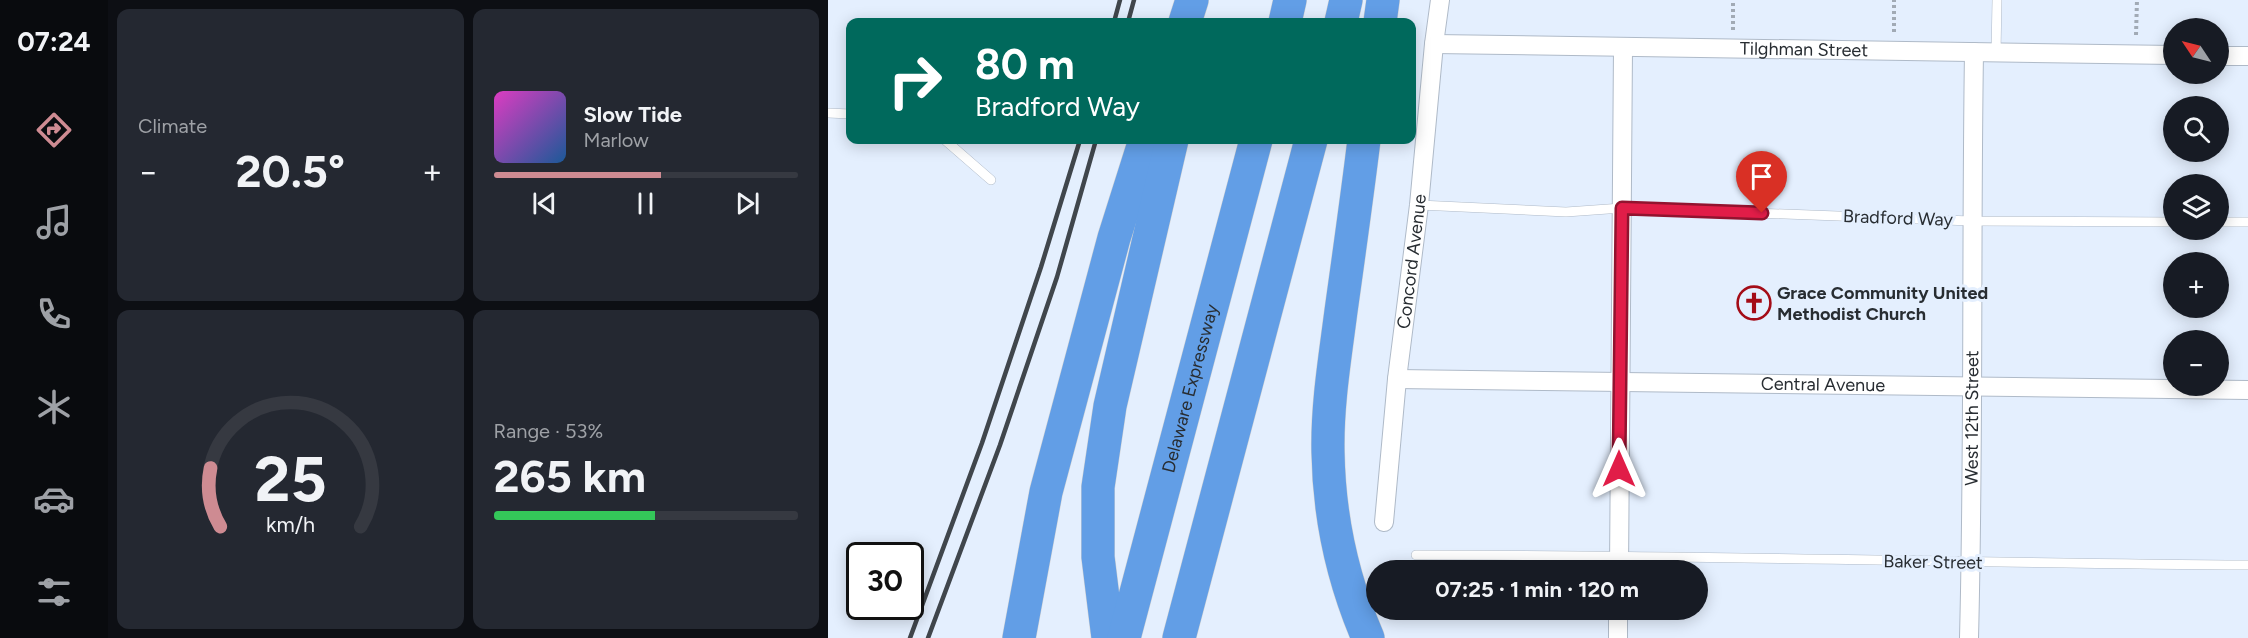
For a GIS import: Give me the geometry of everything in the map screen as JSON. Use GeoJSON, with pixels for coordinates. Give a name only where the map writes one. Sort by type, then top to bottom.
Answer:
{"type":"FeatureCollection","features":[{"type":"Feature","properties":{"kind":"highway"},"geometry":{"type":"LineString","coordinates":[[1186,18],[1192,0]]}},
{"type":"Feature","properties":{"kind":"highway"},"geometry":{"type":"LineString","coordinates":[[1198,18],[1200,0]]}},
{"type":"Feature","properties":{"kind":"highway"},"geometry":{"type":"LineString","coordinates":[[1286,18],[1290,0]]}},
{"type":"Feature","properties":{"kind":"highway"},"geometry":{"type":"LineString","coordinates":[[1342,18],[1346,0]]}},
{"type":"Feature","properties":{"kind":"highway"},"geometry":{"type":"LineString","coordinates":[[1381,18],[1383,0]]}},
{"type":"Feature","properties":{"kind":"highway"},"geometry":{"type":"LineString","coordinates":[[1018,638],[1046,492],[1113,238],[1144,144]]}},
{"type":"Feature","properties":{"kind":"highway"},"geometry":{"type":"LineString","coordinates":[[1108,638],[1098,557],[1098,487],[1110,406],[1171,144]]}},
{"type":"Feature","properties":{"kind":"highway","name":"Delaware Expressway"},"geometry":{"type":"LineString","coordinates":[[1124,638],[1255,144]]}},
{"type":"Feature","properties":{"kind":"highway"},"geometry":{"type":"LineString","coordinates":[[1179,638],[1310,144]]}},
{"type":"Feature","properties":{"kind":"highway"},"geometry":{"type":"LineString","coordinates":[[1363,144],[1333,369],[1328,450],[1329,487],[1343,566],[1356,611],[1368,638]]}},
{"type":"Feature","properties":{"kind":"street","name":"Concord Avenue"},"geometry":{"type":"LineString","coordinates":[[1384,522],[1397,379],[1419,205],[1440,0]]}},
{"type":"Feature","properties":{"kind":"street","name":"Tilghman Street"},"geometry":{"type":"LineString","coordinates":[[1434,44],[2163,55]]}},
{"type":"Feature","properties":{"kind":"street"},"geometry":{"type":"LineString","coordinates":[[1619,560],[1623,48]]}},
{"type":"Feature","properties":{"kind":"street","name":"West 12th Street"},"geometry":{"type":"LineString","coordinates":[[1969,638],[1973,387],[1971,221],[1974,52]]}},
{"type":"Feature","properties":{"kind":"street"},"geometry":{"type":"LineString","coordinates":[[2229,56],[2248,56]]}},
{"type":"Feature","properties":{"kind":"street","name":"Central Avenue"},"geometry":{"type":"LineString","coordinates":[[1397,379],[2248,390]]}},
{"type":"Feature","properties":{"kind":"street"},"geometry":{"type":"LineString","coordinates":[[1618,620],[1618,638]]}},
{"type":"Feature","properties":{"kind":"lane"},"geometry":{"type":"LineString","coordinates":[[1996,53],[1997,0]]}},
{"type":"Feature","properties":{"kind":"lane"},"geometry":{"type":"LineString","coordinates":[[828,113],[846,114]]}},
{"type":"Feature","properties":{"kind":"lane"},"geometry":{"type":"LineString","coordinates":[[950,144],[991,180]]}},
{"type":"Feature","properties":{"kind":"lane","name":"Bradford Way"},"geometry":{"type":"LineString","coordinates":[[1419,205],[1566,212],[1622,208],[1971,221],[2163,222]]}},
{"type":"Feature","properties":{"kind":"lane"},"geometry":{"type":"LineString","coordinates":[[2229,222],[2248,222]]}},
{"type":"Feature","properties":{"kind":"lane"},"geometry":{"type":"LineString","coordinates":[[1416,555],[1543,560]]}},
{"type":"Feature","properties":{"kind":"lane","name":"Baker Street"},"geometry":{"type":"LineString","coordinates":[[1708,563],[2248,565]]}},
{"type":"Feature","properties":{"kind":"path"},"geometry":{"type":"LineString","coordinates":[[1732,49],[1733,0]]}},
{"type":"Feature","properties":{"kind":"path"},"geometry":{"type":"LineString","coordinates":[[1893,51],[1894,0]]}},
{"type":"Feature","properties":{"kind":"path"},"geometry":{"type":"LineString","coordinates":[[2136,54],[2137,0]]}},
{"type":"Feature","properties":{"kind":"railway"},"geometry":{"type":"LineString","coordinates":[[1115,18],[1120,0]]}},
{"type":"Feature","properties":{"kind":"railway"},"geometry":{"type":"LineString","coordinates":[[1129,18],[1134,0]]}},
{"type":"Feature","properties":{"kind":"railway"},"geometry":{"type":"LineString","coordinates":[[910,638],[982,443],[1041,267],[1079,144]]}},
{"type":"Feature","properties":{"kind":"railway"},"geometry":{"type":"LineString","coordinates":[[928,638],[1000,445],[1057,277],[1095,144]]}},
{"type":"Feature","properties":{"kind":"place","name":"Grace Community United Methodist Church"},"geometry":{"type":"Point","coordinates":[1754,303]}},
{"type":"Feature","properties":{"kind":"route"},"geometry":{"type":"LineString","coordinates":[[1619,469],[1622,208],[1762,213]]}}]}
